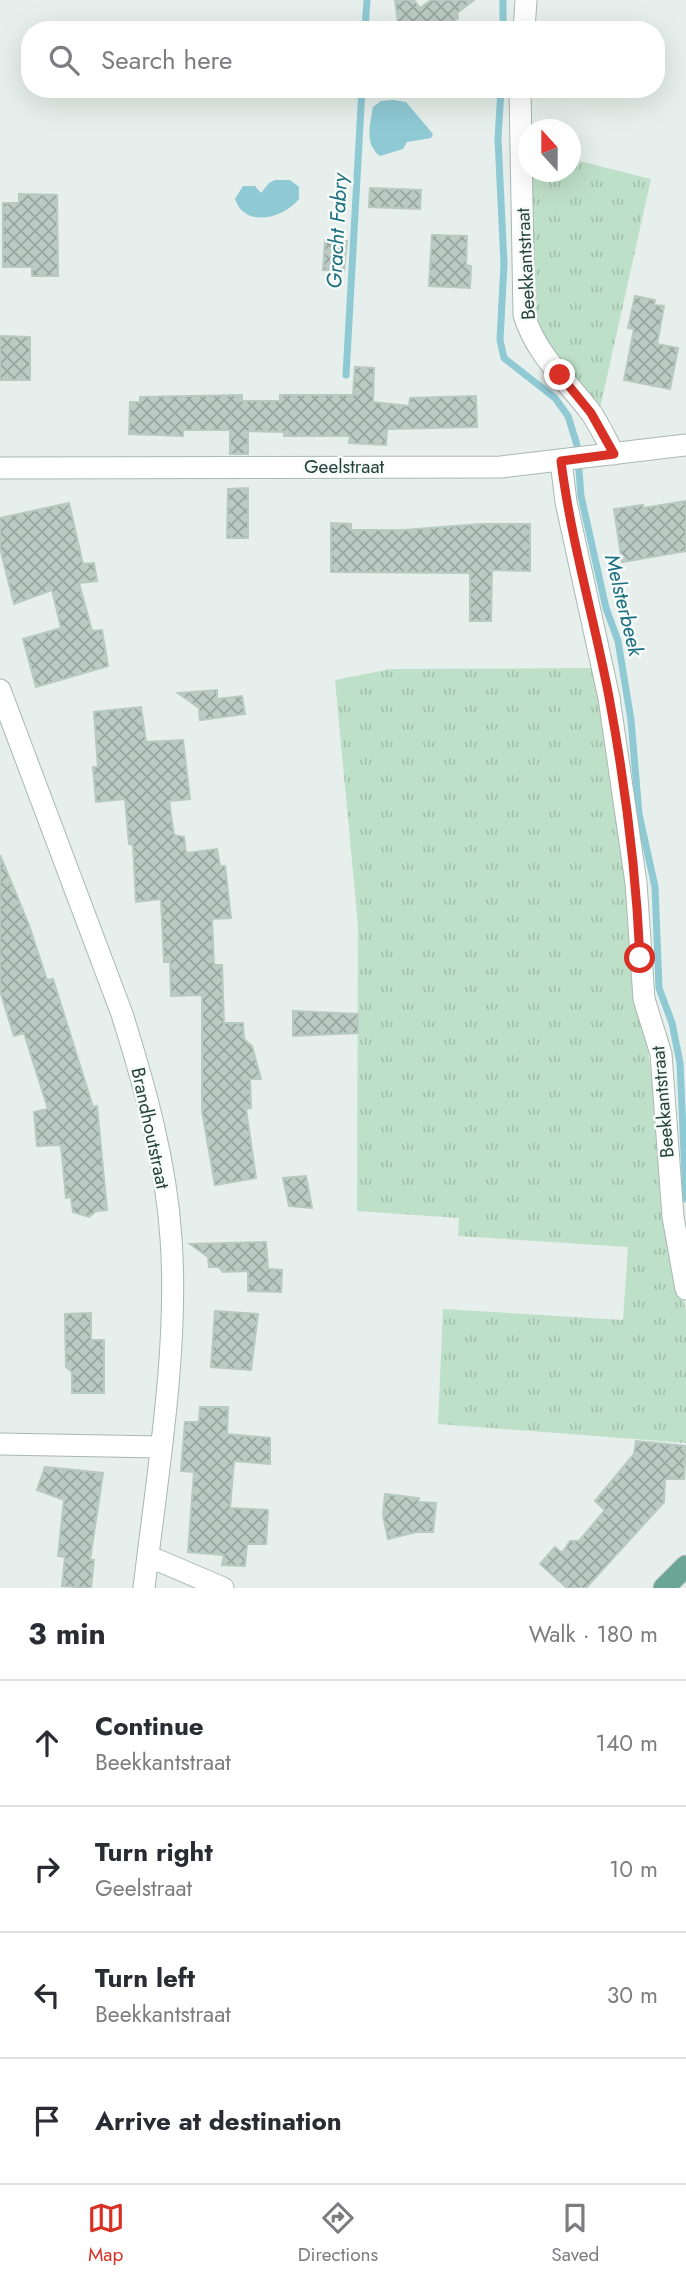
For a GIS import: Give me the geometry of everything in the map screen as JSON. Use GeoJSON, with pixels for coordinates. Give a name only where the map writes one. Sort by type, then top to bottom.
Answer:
{"type":"FeatureCollection","features":[{"type":"Feature","properties":{"kind":"main road"},"geometry":{"type":"LineString","coordinates":[[664,1588],[686,1566]]}},
{"type":"Feature","properties":{"kind":"street"},"geometry":{"type":"LineString","coordinates":[[525,21],[526,0]]}},
{"type":"Feature","properties":{"kind":"street","name":"Beekkantstraat"},"geometry":{"type":"LineString","coordinates":[[520,98],[524,315],[531,338],[591,413],[614,454]]}},
{"type":"Feature","properties":{"kind":"street","name":"Geelstraat"},"geometry":{"type":"LineString","coordinates":[[0,468],[501,467],[686,445]]}},
{"type":"Feature","properties":{"kind":"street","name":"Beekkantstraat"},"geometry":{"type":"LineString","coordinates":[[574,459],[566,502],[609,698],[636,883],[644,999],[661,1054],[673,1217],[686,1289]]}},
{"type":"Feature","properties":{"kind":"street","name":"Brandhoutstraat"},"geometry":{"type":"LineString","coordinates":[[0,690],[122,1014],[155,1131],[171,1238],[168,1360],[145,1588]]}},
{"type":"Feature","properties":{"kind":"street"},"geometry":{"type":"LineString","coordinates":[[0,1444],[160,1447]]}},
{"type":"Feature","properties":{"kind":"street"},"geometry":{"type":"LineString","coordinates":[[148,1556],[223,1588]]}},
{"type":"Feature","properties":{"kind":"green space"},"geometry":{"type":"Polygon","coordinates":[[[581,162],[651,179],[599,413],[564,361],[540,334],[533,305],[530,182],[581,182],[581,162]]]}},
{"type":"Feature","properties":{"kind":"green space"},"geometry":{"type":"Polygon","coordinates":[[[594,668],[628,850],[641,1004],[686,1312],[686,1443],[438,1424],[443,1309],[623,1320],[628,1247],[458,1236],[459,1218],[357,1211],[358,925],[335,680],[391,669],[594,668]]]}},
{"type":"Feature","properties":{"kind":"water"},"geometry":{"type":"Polygon","coordinates":[[[381,101],[406,102],[433,134],[431,138],[407,142],[403,149],[380,156],[370,140],[373,107],[381,101]]]}},
{"type":"Feature","properties":{"kind":"water"},"geometry":{"type":"Polygon","coordinates":[[[275,180],[290,180],[299,187],[299,199],[292,206],[265,217],[247,214],[240,208],[235,199],[243,186],[255,186],[261,193],[275,180]]]}},
{"type":"Feature","properties":{"kind":"building"},"geometry":{"type":"Polygon","coordinates":[[[395,0],[414,0],[420,8],[431,0],[474,0],[457,13],[458,18],[454,21],[398,21],[395,0]]]}},
{"type":"Feature","properties":{"kind":"building"},"geometry":{"type":"Polygon","coordinates":[[[370,188],[421,190],[420,209],[369,207],[370,188]]]}},
{"type":"Feature","properties":{"kind":"building"},"geometry":{"type":"Polygon","coordinates":[[[19,194],[57,195],[58,276],[32,276],[32,267],[3,267],[3,203],[19,203],[19,194]]]}},
{"type":"Feature","properties":{"kind":"building"},"geometry":{"type":"Polygon","coordinates":[[[432,235],[467,236],[466,265],[471,266],[470,288],[429,286],[432,235]]]}},
{"type":"Feature","properties":{"kind":"building"},"geometry":{"type":"Polygon","coordinates":[[[325,240],[347,241],[344,271],[323,270],[325,240]]]}},
{"type":"Feature","properties":{"kind":"building"},"geometry":{"type":"Polygon","coordinates":[[[635,296],[655,300],[654,305],[664,306],[657,344],[678,348],[670,389],[624,380],[634,329],[628,328],[635,296]]]}},
{"type":"Feature","properties":{"kind":"building"},"geometry":{"type":"Polygon","coordinates":[[[0,336],[30,337],[30,380],[0,380],[0,336]]]}},
{"type":"Feature","properties":{"kind":"building"},"geometry":{"type":"Polygon","coordinates":[[[355,367],[374,368],[373,402],[409,406],[410,398],[476,396],[477,427],[387,429],[386,445],[349,443],[350,436],[284,436],[284,432],[248,431],[248,454],[230,454],[230,430],[183,430],[183,436],[129,434],[130,402],[140,402],[140,397],[242,395],[242,401],[280,401],[280,395],[353,395],[355,367]]]}},
{"type":"Feature","properties":{"kind":"building"},"geometry":{"type":"Polygon","coordinates":[[[248,488],[248,538],[227,538],[228,489],[248,488]]]}},
{"type":"Feature","properties":{"kind":"building"},"geometry":{"type":"Polygon","coordinates":[[[686,501],[686,551],[622,562],[614,509],[643,505],[643,508],[686,501]]]}},
{"type":"Feature","properties":{"kind":"building"},"geometry":{"type":"Polygon","coordinates":[[[69,503],[83,564],[94,563],[97,581],[79,583],[92,631],[102,630],[108,666],[36,687],[23,639],[61,628],[52,590],[14,604],[0,548],[0,518],[69,503]]]}},
{"type":"Feature","properties":{"kind":"building"},"geometry":{"type":"Polygon","coordinates":[[[331,523],[351,524],[351,530],[530,524],[530,571],[492,570],[491,621],[470,621],[470,573],[331,572],[331,523]]]}},
{"type":"Feature","properties":{"kind":"building"},"geometry":{"type":"Polygon","coordinates":[[[217,690],[217,699],[242,696],[245,714],[200,720],[199,708],[178,693],[217,690]]]}},
{"type":"Feature","properties":{"kind":"building"},"geometry":{"type":"Polygon","coordinates":[[[141,707],[146,742],[183,740],[190,799],[169,801],[174,835],[184,837],[186,853],[217,849],[220,866],[225,866],[231,918],[212,919],[214,965],[222,965],[224,1023],[243,1023],[244,1039],[252,1046],[261,1079],[250,1079],[251,1108],[246,1109],[256,1178],[215,1185],[202,1111],[202,995],[171,996],[170,962],[164,962],[161,899],[136,902],[133,845],[129,844],[125,799],[96,802],[93,767],[98,767],[94,712],[141,707]]]}},
{"type":"Feature","properties":{"kind":"building"},"geometry":{"type":"Polygon","coordinates":[[[0,855],[29,925],[47,980],[53,979],[93,1107],[97,1106],[107,1210],[96,1211],[89,1217],[73,1212],[71,1197],[66,1198],[61,1145],[37,1146],[34,1112],[48,1109],[24,1033],[14,1036],[0,991],[0,855]]]}},
{"type":"Feature","properties":{"kind":"building"},"geometry":{"type":"Polygon","coordinates":[[[293,1011],[358,1014],[358,1033],[293,1036],[293,1011]]]}},
{"type":"Feature","properties":{"kind":"building"},"geometry":{"type":"Polygon","coordinates":[[[306,1176],[312,1208],[289,1206],[283,1178],[306,1176]]]}},
{"type":"Feature","properties":{"kind":"building"},"geometry":{"type":"Polygon","coordinates":[[[266,1242],[268,1269],[282,1270],[281,1292],[248,1291],[248,1271],[223,1272],[219,1267],[209,1267],[208,1257],[190,1244],[266,1242]]]}},
{"type":"Feature","properties":{"kind":"building"},"geometry":{"type":"Polygon","coordinates":[[[215,1311],[258,1314],[251,1370],[211,1367],[215,1311]]]}},
{"type":"Feature","properties":{"kind":"building"},"geometry":{"type":"Polygon","coordinates":[[[91,1313],[91,1340],[104,1340],[104,1393],[72,1393],[72,1372],[66,1367],[65,1314],[91,1313]]]}},
{"type":"Feature","properties":{"kind":"building"},"geometry":{"type":"Polygon","coordinates":[[[200,1407],[228,1407],[227,1434],[270,1438],[270,1464],[234,1461],[230,1508],[268,1510],[266,1544],[247,1544],[245,1566],[222,1565],[224,1555],[188,1552],[194,1472],[181,1471],[183,1446],[185,1422],[199,1422],[200,1407]]]}},
{"type":"Feature","properties":{"kind":"building"},"geometry":{"type":"Polygon","coordinates":[[[636,1441],[686,1446],[684,1479],[665,1479],[664,1502],[586,1588],[567,1588],[540,1564],[555,1547],[562,1553],[570,1541],[579,1541],[605,1510],[595,1501],[634,1454],[636,1441]]]}},
{"type":"Feature","properties":{"kind":"building"},"geometry":{"type":"Polygon","coordinates":[[[45,1467],[103,1473],[90,1560],[94,1560],[91,1588],[62,1586],[65,1557],[58,1556],[64,1500],[37,1490],[45,1467]]]}},
{"type":"Feature","properties":{"kind":"building"},"geometry":{"type":"Polygon","coordinates":[[[385,1494],[419,1498],[418,1502],[436,1503],[433,1532],[416,1532],[388,1539],[383,1515],[385,1494]]]}},
{"type":"Feature","properties":{"kind":"waterway","name":"Gracht Fabry"},"geometry":{"type":"LineString","coordinates":[[366,21],[367,0]]}},
{"type":"Feature","properties":{"kind":"waterway","name":"Melsterbeek"},"geometry":{"type":"LineString","coordinates":[[503,0],[503,21]]}},
{"type":"Feature","properties":{"kind":"waterway","name":"Gracht Fabry"},"geometry":{"type":"LineString","coordinates":[[346,375],[361,98]]}},
{"type":"Feature","properties":{"kind":"waterway","name":"Melsterbeek"},"geometry":{"type":"LineString","coordinates":[[500,98],[498,139],[504,264],[500,340],[504,358],[555,398],[568,416],[577,445],[581,496],[606,608],[618,641],[631,720],[639,814],[655,887],[659,988],[672,1023],[680,1063],[686,1199]]}},
{"type":"Feature","properties":{"kind":"route"},"geometry":{"type":"LineString","coordinates":[[560,375],[591,413],[614,454],[561,461],[566,502],[609,698],[636,883],[640,958]]}}]}
